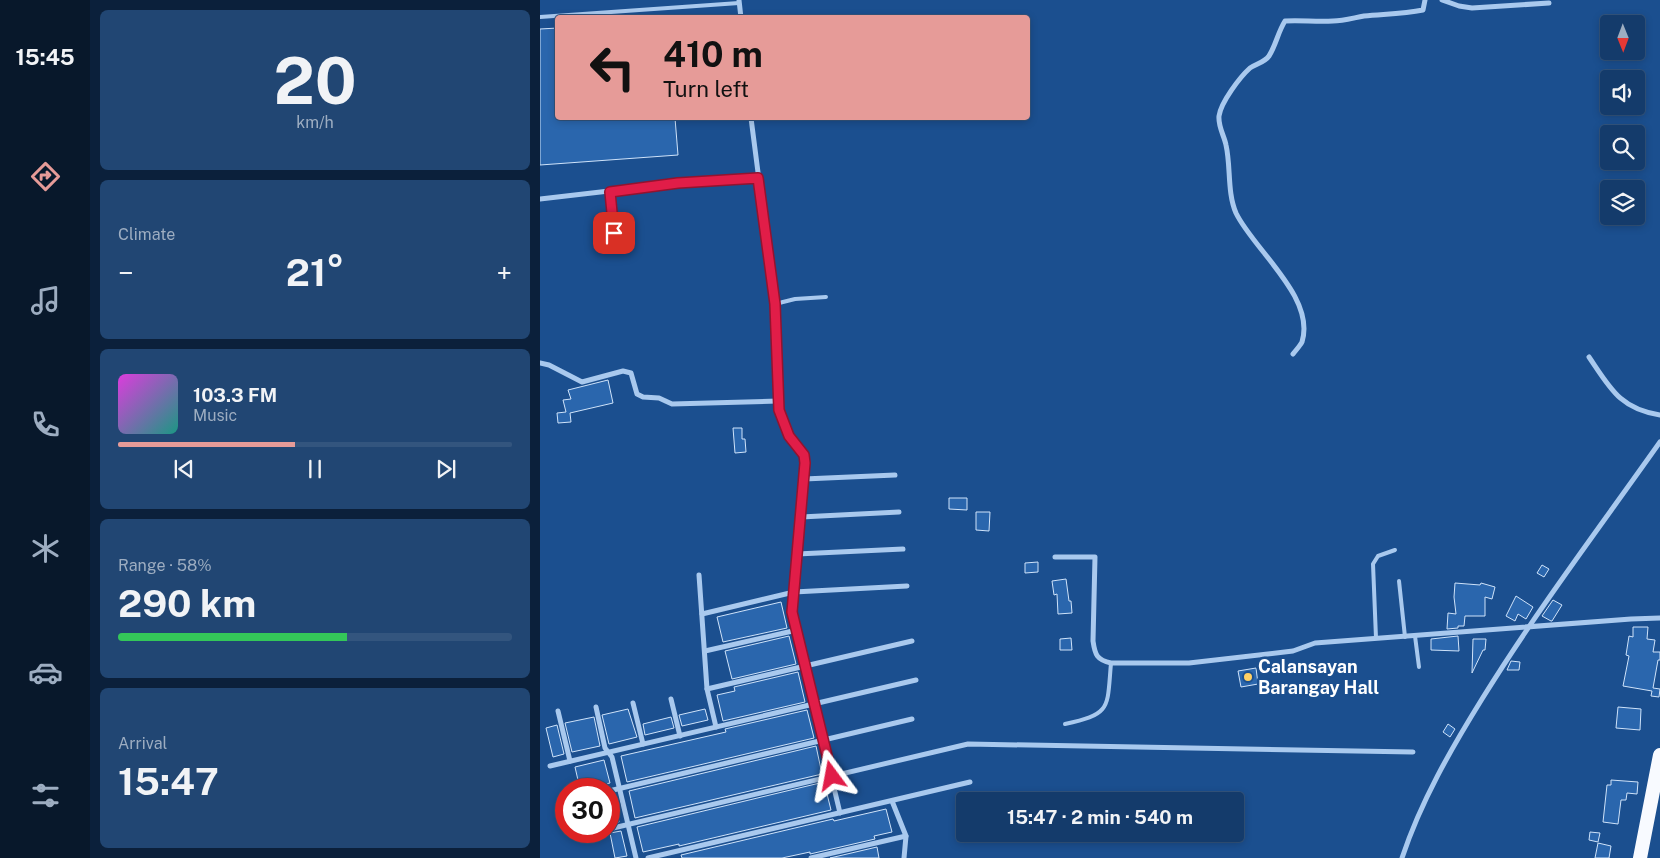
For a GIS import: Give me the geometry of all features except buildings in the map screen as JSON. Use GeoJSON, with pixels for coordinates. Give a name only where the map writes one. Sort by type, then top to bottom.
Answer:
{"type":"FeatureCollection","features":[{"type":"Feature","properties":{"kind":"highway"},"geometry":{"type":"LineString","coordinates":[[1640,858],[1660,755]]}},
{"type":"Feature","properties":{"kind":"street"},"geometry":{"type":"LineString","coordinates":[[1293,354],[1301,344],[1303,334],[1301,310],[1282,276],[1250,236],[1236,212],[1231,190],[1226,144],[1220,127],[1219,115],[1224,102],[1250,68],[1268,58],[1280,28],[1285,21],[1335,21],[1363,16],[1401,14],[1423,10],[1425,0]]}},
{"type":"Feature","properties":{"kind":"street"},"geometry":{"type":"LineString","coordinates":[[1442,0],[1458,6],[1472,8],[1549,3]]}},
{"type":"Feature","properties":{"kind":"street"},"geometry":{"type":"LineString","coordinates":[[739,1],[741,15]]}},
{"type":"Feature","properties":{"kind":"street"},"geometry":{"type":"LineString","coordinates":[[751,120],[775,304],[779,410],[789,436],[805,457],[792,612],[840,813]]}},
{"type":"Feature","properties":{"kind":"street"},"geometry":{"type":"LineString","coordinates":[[540,199],[678,183],[758,178]]}},
{"type":"Feature","properties":{"kind":"street"},"geometry":{"type":"LineString","coordinates":[[1589,357],[1605,380],[1625,403],[1644,412],[1660,415]]}},
{"type":"Feature","properties":{"kind":"street"},"geometry":{"type":"LineString","coordinates":[[540,363],[550,365],[582,382],[622,371],[630,373],[637,394],[643,397],[659,398],[672,404],[778,401]]}},
{"type":"Feature","properties":{"kind":"street"},"geometry":{"type":"LineString","coordinates":[[1402,858],[1428,794],[1455,742],[1528,628],[1660,442]]}},
{"type":"Feature","properties":{"kind":"street"},"geometry":{"type":"LineString","coordinates":[[804,479],[895,474]]}},
{"type":"Feature","properties":{"kind":"street"},"geometry":{"type":"LineString","coordinates":[[801,517],[899,512]]}},
{"type":"Feature","properties":{"kind":"street"},"geometry":{"type":"LineString","coordinates":[[797,554],[903,549]]}},
{"type":"Feature","properties":{"kind":"street"},"geometry":{"type":"LineString","coordinates":[[1055,557],[1095,556],[1094,654],[1101,660],[1111,663],[1189,664],[1294,651],[1315,644],[1376,638],[1660,618]]}},
{"type":"Feature","properties":{"kind":"street"},"geometry":{"type":"LineString","coordinates":[[699,575],[707,689],[716,727]]}},
{"type":"Feature","properties":{"kind":"street"},"geometry":{"type":"LineString","coordinates":[[702,614],[794,592],[907,586]]}},
{"type":"Feature","properties":{"kind":"street"},"geometry":{"type":"LineString","coordinates":[[705,652],[796,630]]}},
{"type":"Feature","properties":{"kind":"street"},"geometry":{"type":"LineString","coordinates":[[707,689],[912,641]]}},
{"type":"Feature","properties":{"kind":"street"},"geometry":{"type":"LineString","coordinates":[[550,766],[916,680]]}},
{"type":"Feature","properties":{"kind":"street"},"geometry":{"type":"LineString","coordinates":[[671,699],[680,736]]}},
{"type":"Feature","properties":{"kind":"street"},"geometry":{"type":"LineString","coordinates":[[633,703],[643,744]]}},
{"type":"Feature","properties":{"kind":"street"},"geometry":{"type":"LineString","coordinates":[[596,707],[605,748],[612,757],[617,778]]}},
{"type":"Feature","properties":{"kind":"street"},"geometry":{"type":"LineString","coordinates":[[558,711],[570,761]]}},
{"type":"Feature","properties":{"kind":"street"},"geometry":{"type":"LineString","coordinates":[[636,858],[620,788],[912,719]]}},
{"type":"Feature","properties":{"kind":"street"},"geometry":{"type":"LineString","coordinates":[[620,826],[968,744],[1413,752]]}},
{"type":"Feature","properties":{"kind":"street"},"geometry":{"type":"LineString","coordinates":[[648,858],[970,782]]}},
{"type":"Feature","properties":{"kind":"street"},"geometry":{"type":"LineString","coordinates":[[892,800],[906,836],[904,858]]}},
{"type":"Feature","properties":{"kind":"street"},"geometry":{"type":"LineString","coordinates":[[811,858],[906,836]]}},
{"type":"Feature","properties":{"kind":"lane"},"geometry":{"type":"LineString","coordinates":[[575,15],[739,1]]}},
{"type":"Feature","properties":{"kind":"lane"},"geometry":{"type":"LineString","coordinates":[[540,18],[555,17]]}},
{"type":"Feature","properties":{"kind":"lane"},"geometry":{"type":"LineString","coordinates":[[610,192],[614,233]]}},
{"type":"Feature","properties":{"kind":"lane"},"geometry":{"type":"LineString","coordinates":[[775,304],[796,299],[826,297]]}},
{"type":"Feature","properties":{"kind":"lane"},"geometry":{"type":"LineString","coordinates":[[1376,638],[1373,564],[1378,556],[1395,550]]}},
{"type":"Feature","properties":{"kind":"lane"},"geometry":{"type":"LineString","coordinates":[[1399,581],[1404,637]]}},
{"type":"Feature","properties":{"kind":"lane"},"geometry":{"type":"LineString","coordinates":[[1415,636],[1419,667]]}},
{"type":"Feature","properties":{"kind":"lane"},"geometry":{"type":"LineString","coordinates":[[1065,724],[1096,716],[1103,709],[1107,700],[1111,663]]}},
{"type":"Feature","properties":{"kind":"place","name":"Calansayan Barangay Hall"},"geometry":{"type":"Point","coordinates":[1248,677]}},
{"type":"Feature","properties":{"kind":"route"},"geometry":{"type":"LineString","coordinates":[[614,233],[610,192],[678,183],[758,178],[775,304],[779,410],[789,436],[805,457],[792,612],[832,776]]}}]}
